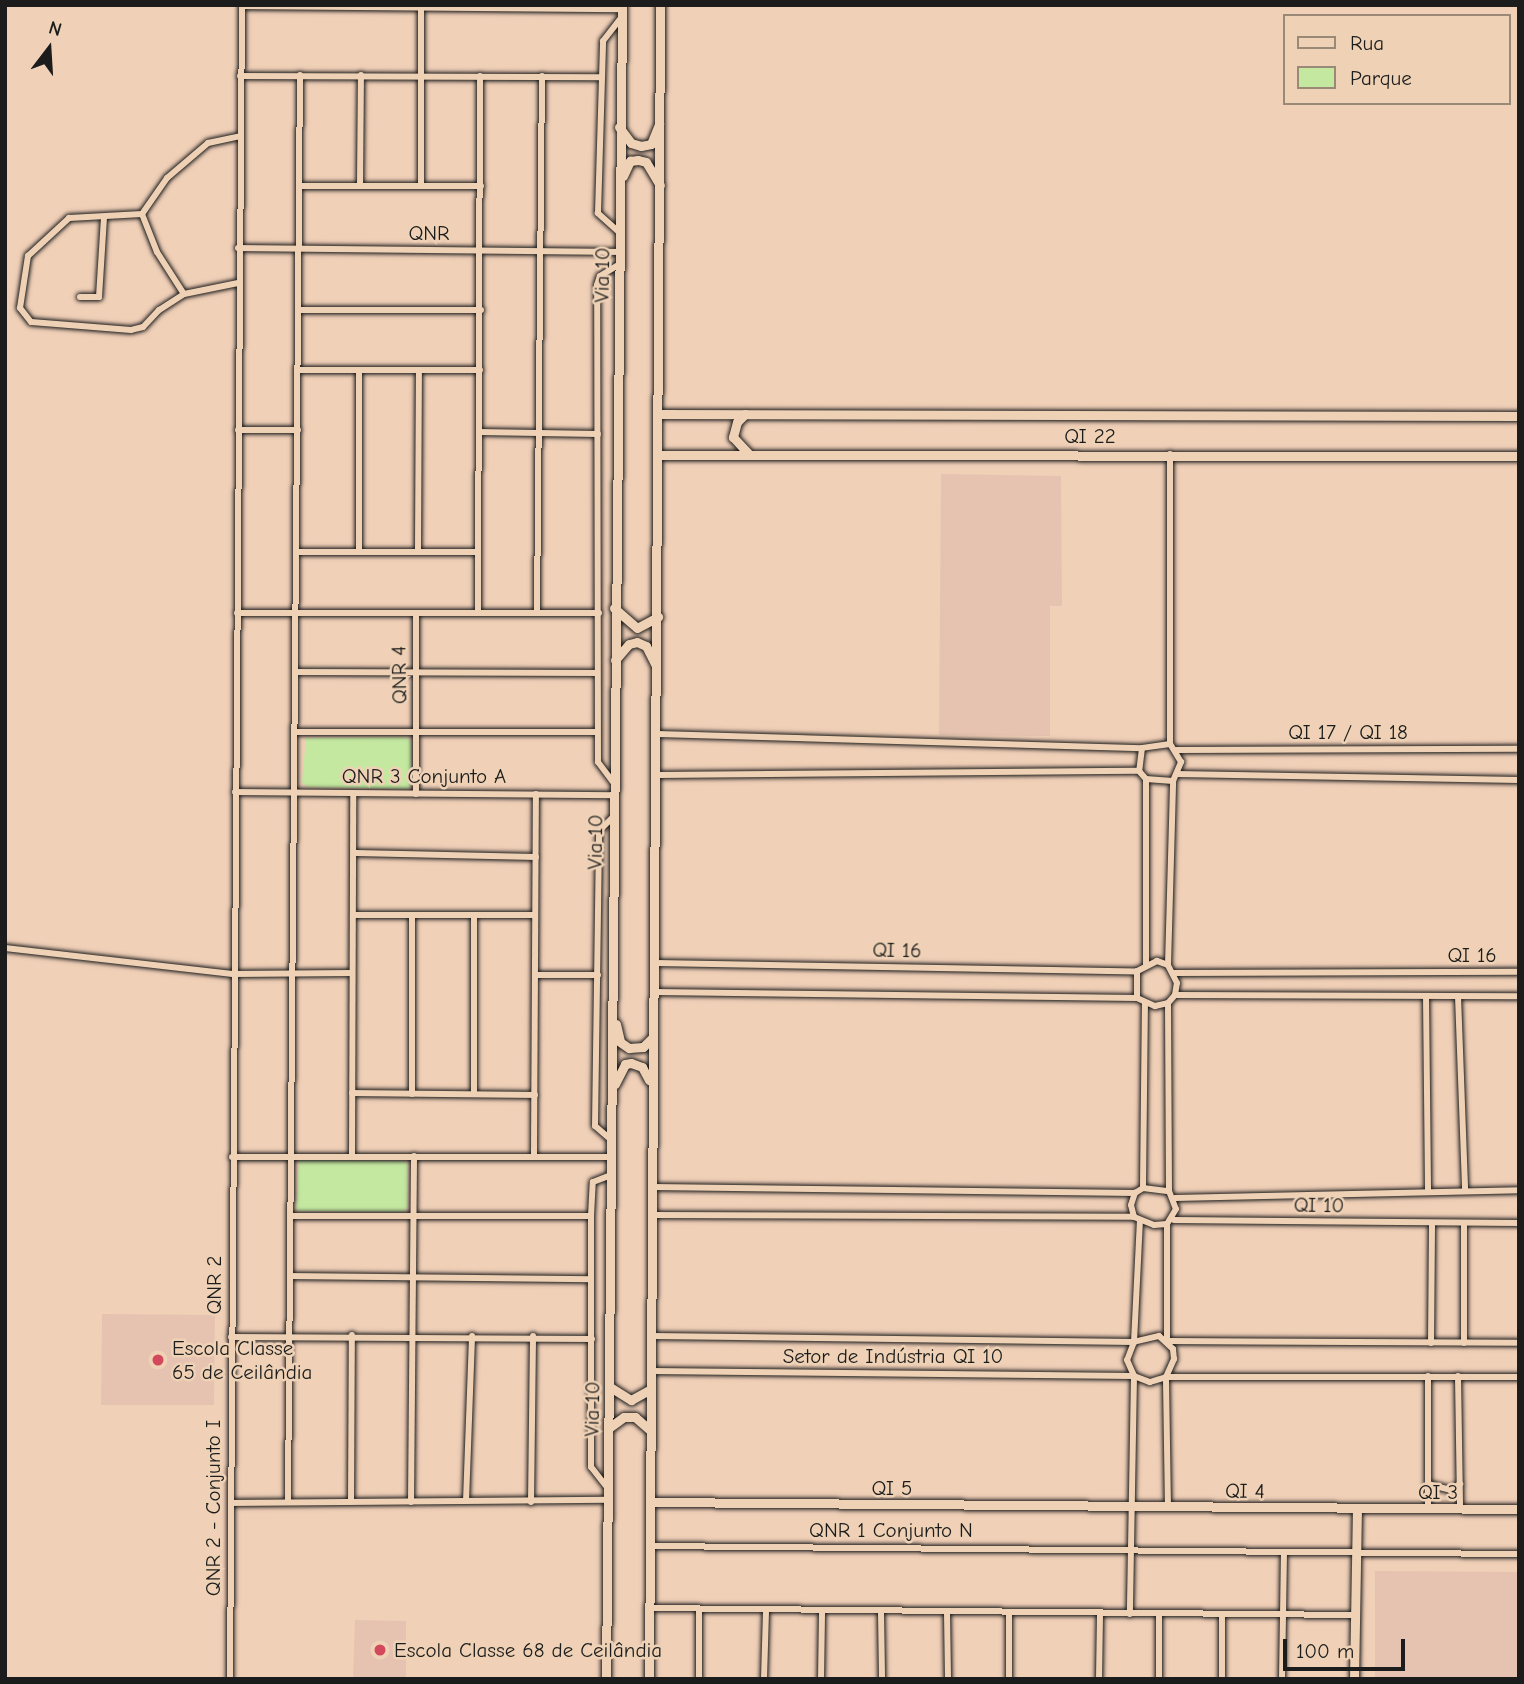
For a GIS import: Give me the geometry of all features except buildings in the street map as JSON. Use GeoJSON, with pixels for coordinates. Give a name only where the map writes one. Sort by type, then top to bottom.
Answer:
{"type":"FeatureCollection","features":[{"type":"Feature","properties":{"kind":"main road"},"geometry":{"type":"LineString","coordinates":[[649,1679],[653,1215],[651,1085],[656,963],[660,455],[660,5]]}},
{"type":"Feature","properties":{"kind":"main road","name":"Via 10"},"geometry":{"type":"LineString","coordinates":[[606,1679],[606,1486],[610,1427],[609,1138],[613,998],[614,608],[620,264],[618,125],[622,11]]}},
{"type":"Feature","properties":{"kind":"main road"},"geometry":{"type":"LineString","coordinates":[[618,125],[631,143],[651,144],[662,118]]}},
{"type":"Feature","properties":{"kind":"main road"},"geometry":{"type":"LineString","coordinates":[[620,185],[630,161],[638,160],[646,162],[661,186]]}},
{"type":"Feature","properties":{"kind":"main road"},"geometry":{"type":"LineString","coordinates":[[660,414],[1519,416]]}},
{"type":"Feature","properties":{"kind":"main road"},"geometry":{"type":"LineString","coordinates":[[745,414],[737,422],[733,437],[749,454]]}},
{"type":"Feature","properties":{"kind":"main road","name":"QI 22"},"geometry":{"type":"LineString","coordinates":[[660,455],[1519,456]]}},
{"type":"Feature","properties":{"kind":"main road"},"geometry":{"type":"LineString","coordinates":[[614,608],[632,627],[643,627],[657,617]]}},
{"type":"Feature","properties":{"kind":"main road"},"geometry":{"type":"LineString","coordinates":[[615,660],[629,644],[642,644],[657,671]]}},
{"type":"Feature","properties":{"kind":"main road"},"geometry":{"type":"LineString","coordinates":[[613,998],[624,1046],[643,1047],[650,1044],[655,1029]]}},
{"type":"Feature","properties":{"kind":"main road"},"geometry":{"type":"LineString","coordinates":[[612,1093],[620,1071],[631,1063],[646,1071],[651,1085]]}},
{"type":"Feature","properties":{"kind":"main road"},"geometry":{"type":"LineString","coordinates":[[610,1387],[631,1400],[651,1389]]}},
{"type":"Feature","properties":{"kind":"main road"},"geometry":{"type":"LineString","coordinates":[[610,1427],[616,1420],[635,1417],[651,1431]]}},
{"type":"Feature","properties":{"kind":"main road","name":"QI 5"},"geometry":{"type":"LineString","coordinates":[[651,1502],[1132,1508]]}},
{"type":"Feature","properties":{"kind":"main road","name":"QI 4"},"geometry":{"type":"LineString","coordinates":[[1132,1508],[1357,1510]]}},
{"type":"Feature","properties":{"kind":"main road","name":"QI 3"},"geometry":{"type":"LineString","coordinates":[[1357,1510],[1519,1509]]}},
{"type":"Feature","properties":{"kind":"main road"},"geometry":{"type":"LineString","coordinates":[[1354,1679],[1357,1510]]}},
{"type":"Feature","properties":{"kind":"street"},"geometry":{"type":"LineString","coordinates":[[235,792],[242,6],[622,11]]}},
{"type":"Feature","properties":{"kind":"street"},"geometry":{"type":"LineString","coordinates":[[421,7],[421,186]]}},
{"type":"Feature","properties":{"kind":"street"},"geometry":{"type":"LineString","coordinates":[[620,233],[598,213],[603,41],[622,11]]}},
{"type":"Feature","properties":{"kind":"street"},"geometry":{"type":"LineString","coordinates":[[288,1502],[300,75]]}},
{"type":"Feature","properties":{"kind":"street"},"geometry":{"type":"LineString","coordinates":[[360,186],[361,75]]}},
{"type":"Feature","properties":{"kind":"street"},"geometry":{"type":"LineString","coordinates":[[240,76],[601,77]]}},
{"type":"Feature","properties":{"kind":"street"},"geometry":{"type":"LineString","coordinates":[[478,612],[480,76]]}},
{"type":"Feature","properties":{"kind":"street"},"geometry":{"type":"LineString","coordinates":[[537,612],[542,76]]}},
{"type":"Feature","properties":{"kind":"street"},"geometry":{"type":"LineString","coordinates":[[142,214],[167,177],[208,143],[240,136]]}},
{"type":"Feature","properties":{"kind":"street"},"geometry":{"type":"LineString","coordinates":[[299,186],[481,186]]}},
{"type":"Feature","properties":{"kind":"street"},"geometry":{"type":"LineString","coordinates":[[142,214],[69,218],[28,256],[20,307],[23,317],[31,322],[82,329],[131,330],[143,327],[159,310],[184,294],[238,283]]}},
{"type":"Feature","properties":{"kind":"street"},"geometry":{"type":"LineString","coordinates":[[142,214],[157,252],[184,294]]}},
{"type":"Feature","properties":{"kind":"street"},"geometry":{"type":"LineString","coordinates":[[80,297],[99,298],[104,217]]}},
{"type":"Feature","properties":{"kind":"street","name":"QNR"},"geometry":{"type":"LineString","coordinates":[[238,248],[620,252]]}},
{"type":"Feature","properties":{"kind":"street"},"geometry":{"type":"LineString","coordinates":[[613,782],[597,762],[597,285],[600,276],[620,264]]}},
{"type":"Feature","properties":{"kind":"street"},"geometry":{"type":"LineString","coordinates":[[298,310],[481,310]]}},
{"type":"Feature","properties":{"kind":"street"},"geometry":{"type":"LineString","coordinates":[[298,370],[480,370]]}},
{"type":"Feature","properties":{"kind":"street"},"geometry":{"type":"LineString","coordinates":[[359,370],[359,551]]}},
{"type":"Feature","properties":{"kind":"street"},"geometry":{"type":"LineString","coordinates":[[418,551],[419,370]]}},
{"type":"Feature","properties":{"kind":"street"},"geometry":{"type":"LineString","coordinates":[[238,430],[298,430]]}},
{"type":"Feature","properties":{"kind":"street"},"geometry":{"type":"LineString","coordinates":[[479,432],[598,434]]}},
{"type":"Feature","properties":{"kind":"street"},"geometry":{"type":"LineString","coordinates":[[1170,454],[1170,744]]}},
{"type":"Feature","properties":{"kind":"street"},"geometry":{"type":"LineString","coordinates":[[297,552],[478,552]]}},
{"type":"Feature","properties":{"kind":"street"},"geometry":{"type":"LineString","coordinates":[[416,615],[478,612],[598,613]]}},
{"type":"Feature","properties":{"kind":"street","name":"QNR 4"},"geometry":{"type":"LineString","coordinates":[[237,613],[416,615],[417,733],[296,732]]}},
{"type":"Feature","properties":{"kind":"street"},"geometry":{"type":"LineString","coordinates":[[296,672],[416,675],[597,673]]}},
{"type":"Feature","properties":{"kind":"street"},"geometry":{"type":"LineString","coordinates":[[416,793],[417,733],[597,732]]}},
{"type":"Feature","properties":{"kind":"street"},"geometry":{"type":"LineString","coordinates":[[658,734],[1142,748],[1170,744],[1177,750],[1181,762],[1175,777],[1168,965],[1174,973],[1175,995],[1168,1003],[1169,1191],[1175,1198]]}},
{"type":"Feature","properties":{"kind":"street"},"geometry":{"type":"LineString","coordinates":[[1139,772],[1142,748]]}},
{"type":"Feature","properties":{"kind":"street","name":"QI 17 / QI 18"},"geometry":{"type":"LineString","coordinates":[[1177,750],[1519,749]]}},
{"type":"Feature","properties":{"kind":"street"},"geometry":{"type":"LineString","coordinates":[[657,775],[1139,772],[1146,779],[1146,964]]}},
{"type":"Feature","properties":{"kind":"street"},"geometry":{"type":"LineString","coordinates":[[1146,779],[1519,780]]}},
{"type":"Feature","properties":{"kind":"street","name":"QNR 3 Conjunto A"},"geometry":{"type":"LineString","coordinates":[[235,792],[613,795]]}},
{"type":"Feature","properties":{"kind":"street","name":"QNR 2"},"geometry":{"type":"LineString","coordinates":[[235,792],[231,1336],[533,1336],[592,1339]]}},
{"type":"Feature","properties":{"kind":"street"},"geometry":{"type":"LineString","coordinates":[[352,1156],[352,973],[356,853],[353,793]]}},
{"type":"Feature","properties":{"kind":"street"},"geometry":{"type":"LineString","coordinates":[[534,1156],[536,794]]}},
{"type":"Feature","properties":{"kind":"street"},"geometry":{"type":"LineString","coordinates":[[609,1138],[595,1126],[599,831],[613,817]]}},
{"type":"Feature","properties":{"kind":"street"},"geometry":{"type":"LineString","coordinates":[[356,853],[536,856]]}},
{"type":"Feature","properties":{"kind":"street"},"geometry":{"type":"LineString","coordinates":[[354,915],[536,915]]}},
{"type":"Feature","properties":{"kind":"street"},"geometry":{"type":"LineString","coordinates":[[412,915],[412,1094]]}},
{"type":"Feature","properties":{"kind":"street"},"geometry":{"type":"LineString","coordinates":[[474,915],[474,1094]]}},
{"type":"Feature","properties":{"kind":"street"},"geometry":{"type":"LineString","coordinates":[[5,948],[233,974],[352,973]]}},
{"type":"Feature","properties":{"kind":"street","name":"QI 16"},"geometry":{"type":"LineString","coordinates":[[656,963],[1137,971]]}},
{"type":"Feature","properties":{"kind":"street"},"geometry":{"type":"LineString","coordinates":[[1137,998],[1137,971],[1146,964],[1168,965]]}},
{"type":"Feature","properties":{"kind":"street","name":"QI 16"},"geometry":{"type":"LineString","coordinates":[[1174,973],[1519,972]]}},
{"type":"Feature","properties":{"kind":"street"},"geometry":{"type":"LineString","coordinates":[[535,975],[598,975]]}},
{"type":"Feature","properties":{"kind":"street"},"geometry":{"type":"LineString","coordinates":[[655,992],[1137,998],[1145,1004],[1168,1003]]}},
{"type":"Feature","properties":{"kind":"street"},"geometry":{"type":"LineString","coordinates":[[1175,995],[1519,996]]}},
{"type":"Feature","properties":{"kind":"street"},"geometry":{"type":"LineString","coordinates":[[1426,996],[1428,1190]]}},
{"type":"Feature","properties":{"kind":"street"},"geometry":{"type":"LineString","coordinates":[[1458,996],[1465,1190]]}},
{"type":"Feature","properties":{"kind":"street"},"geometry":{"type":"LineString","coordinates":[[1143,1188],[1145,1004]]}},
{"type":"Feature","properties":{"kind":"street"},"geometry":{"type":"LineString","coordinates":[[352,1093],[535,1095]]}},
{"type":"Feature","properties":{"kind":"street"},"geometry":{"type":"LineString","coordinates":[[411,1502],[414,1156]]}},
{"type":"Feature","properties":{"kind":"street"},"geometry":{"type":"LineString","coordinates":[[232,1157],[609,1157]]}},
{"type":"Feature","properties":{"kind":"street"},"geometry":{"type":"LineString","coordinates":[[606,1486],[591,1467],[590,1279],[593,1182],[610,1176]]}},
{"type":"Feature","properties":{"kind":"street"},"geometry":{"type":"LineString","coordinates":[[653,1187],[1135,1193],[1143,1188],[1169,1191]]}},
{"type":"Feature","properties":{"kind":"street"},"geometry":{"type":"LineString","coordinates":[[1175,1198],[1428,1190],[1519,1190]]}},
{"type":"Feature","properties":{"kind":"street"},"geometry":{"type":"LineString","coordinates":[[1130,1614],[1134,1376],[1127,1360],[1134,1342],[1137,1219],[1131,1205],[1135,1193]]}},
{"type":"Feature","properties":{"kind":"street"},"geometry":{"type":"LineString","coordinates":[[1168,1508],[1166,1377],[1174,1359],[1167,1341],[1170,1222],[1175,1198]]}},
{"type":"Feature","properties":{"kind":"street"},"geometry":{"type":"LineString","coordinates":[[653,1215],[1137,1219],[1170,1222]]}},
{"type":"Feature","properties":{"kind":"street"},"geometry":{"type":"LineString","coordinates":[[292,1216],[591,1216]]}},
{"type":"Feature","properties":{"kind":"street","name":"QI 10"},"geometry":{"type":"LineString","coordinates":[[1170,1222],[1519,1223]]}},
{"type":"Feature","properties":{"kind":"street"},"geometry":{"type":"LineString","coordinates":[[1431,1343],[1432,1224]]}},
{"type":"Feature","properties":{"kind":"street"},"geometry":{"type":"LineString","coordinates":[[1464,1224],[1464,1343]]}},
{"type":"Feature","properties":{"kind":"street"},"geometry":{"type":"LineString","coordinates":[[291,1276],[590,1279]]}},
{"type":"Feature","properties":{"kind":"street"},"geometry":{"type":"LineString","coordinates":[[351,1502],[352,1335]]}},
{"type":"Feature","properties":{"kind":"street"},"geometry":{"type":"LineString","coordinates":[[1134,1342],[1150,1335],[1167,1341],[1519,1343]]}},
{"type":"Feature","properties":{"kind":"street","name":"QNR 2 - Conjunto I"},"geometry":{"type":"LineString","coordinates":[[230,1679],[231,1336]]}},
{"type":"Feature","properties":{"kind":"street"},"geometry":{"type":"LineString","coordinates":[[466,1501],[472,1336]]}},
{"type":"Feature","properties":{"kind":"street"},"geometry":{"type":"LineString","coordinates":[[531,1502],[533,1336]]}},
{"type":"Feature","properties":{"kind":"street","name":"Setor de Indústria QI 10"},"geometry":{"type":"LineString","coordinates":[[652,1336],[1134,1342]]}},
{"type":"Feature","properties":{"kind":"street","name":"Setor de Indústria QI 10"},"geometry":{"type":"LineString","coordinates":[[651,1371],[1134,1376]]}},
{"type":"Feature","properties":{"kind":"street"},"geometry":{"type":"LineString","coordinates":[[1134,1376],[1150,1382],[1166,1377],[1519,1377]]}},
{"type":"Feature","properties":{"kind":"street"},"geometry":{"type":"LineString","coordinates":[[1428,1376],[1428,1509]]}},
{"type":"Feature","properties":{"kind":"street"},"geometry":{"type":"LineString","coordinates":[[1458,1376],[1460,1509]]}},
{"type":"Feature","properties":{"kind":"street"},"geometry":{"type":"LineString","coordinates":[[1428,1484],[1448,1490],[1460,1484]]}},
{"type":"Feature","properties":{"kind":"street"},"geometry":{"type":"LineString","coordinates":[[231,1503],[606,1500]]}},
{"type":"Feature","properties":{"kind":"street","name":"QNR 1 Conjunto N"},"geometry":{"type":"LineString","coordinates":[[650,1546],[1519,1554]]}},
{"type":"Feature","properties":{"kind":"street"},"geometry":{"type":"LineString","coordinates":[[1282,1679],[1284,1552]]}},
{"type":"Feature","properties":{"kind":"street"},"geometry":{"type":"LineString","coordinates":[[650,1608],[766,1612],[1354,1615]]}},
{"type":"Feature","properties":{"kind":"street"},"geometry":{"type":"LineString","coordinates":[[699,1609],[699,1679]]}},
{"type":"Feature","properties":{"kind":"street"},"geometry":{"type":"LineString","coordinates":[[764,1679],[766,1612]]}},
{"type":"Feature","properties":{"kind":"street"},"geometry":{"type":"LineString","coordinates":[[821,1679],[822,1612]]}},
{"type":"Feature","properties":{"kind":"street"},"geometry":{"type":"LineString","coordinates":[[881,1612],[882,1679]]}},
{"type":"Feature","properties":{"kind":"street"},"geometry":{"type":"LineString","coordinates":[[947,1613],[948,1679]]}},
{"type":"Feature","properties":{"kind":"street"},"geometry":{"type":"LineString","coordinates":[[1009,1613],[1009,1679]]}},
{"type":"Feature","properties":{"kind":"street"},"geometry":{"type":"LineString","coordinates":[[1099,1679],[1100,1613]]}},
{"type":"Feature","properties":{"kind":"street"},"geometry":{"type":"LineString","coordinates":[[1159,1614],[1159,1679]]}},
{"type":"Feature","properties":{"kind":"street"},"geometry":{"type":"LineString","coordinates":[[1222,1615],[1222,1679]]}},
{"type":"Feature","properties":{"kind":"shaded area"},"geometry":{"type":"Polygon","coordinates":[[[941,474],[1061,476],[1062,606],[1050,606],[1050,736],[939,735],[941,474]]]}},
{"type":"Feature","properties":{"kind":"shaded area","name":"Escola Classe 65 de Ceilândia"},"geometry":{"type":"Polygon","coordinates":[[[102,1314],[215,1315],[214,1405],[101,1405],[102,1314]]]}},
{"type":"Feature","properties":{"kind":"shaded area"},"geometry":{"type":"Polygon","coordinates":[[[1375,1571],[1519,1572],[1519,1679],[1375,1679],[1375,1571]]]}},
{"type":"Feature","properties":{"kind":"shaded area","name":"Escola Classe 68 de Ceilândia"},"geometry":{"type":"Polygon","coordinates":[[[355,1620],[406,1621],[406,1679],[353,1679],[355,1620]]]}},
{"type":"Feature","properties":{"kind":"green space"},"geometry":{"type":"Polygon","coordinates":[[[406,737],[412,743],[411,785],[407,789],[307,787],[302,782],[306,738],[406,737]]]}},
{"type":"Feature","properties":{"kind":"green space"},"geometry":{"type":"Polygon","coordinates":[[[299,1160],[404,1161],[408,1165],[407,1208],[403,1212],[300,1211],[296,1209],[299,1160]]]}},
{"type":"Feature","properties":{"kind":"place","name":"Escola Classe 65 de Ceilândia"},"geometry":{"type":"Point","coordinates":[158,1360]}},
{"type":"Feature","properties":{"kind":"place","name":"Escola Classe 68 de Ceilândia"},"geometry":{"type":"Point","coordinates":[380,1650]}}]}
